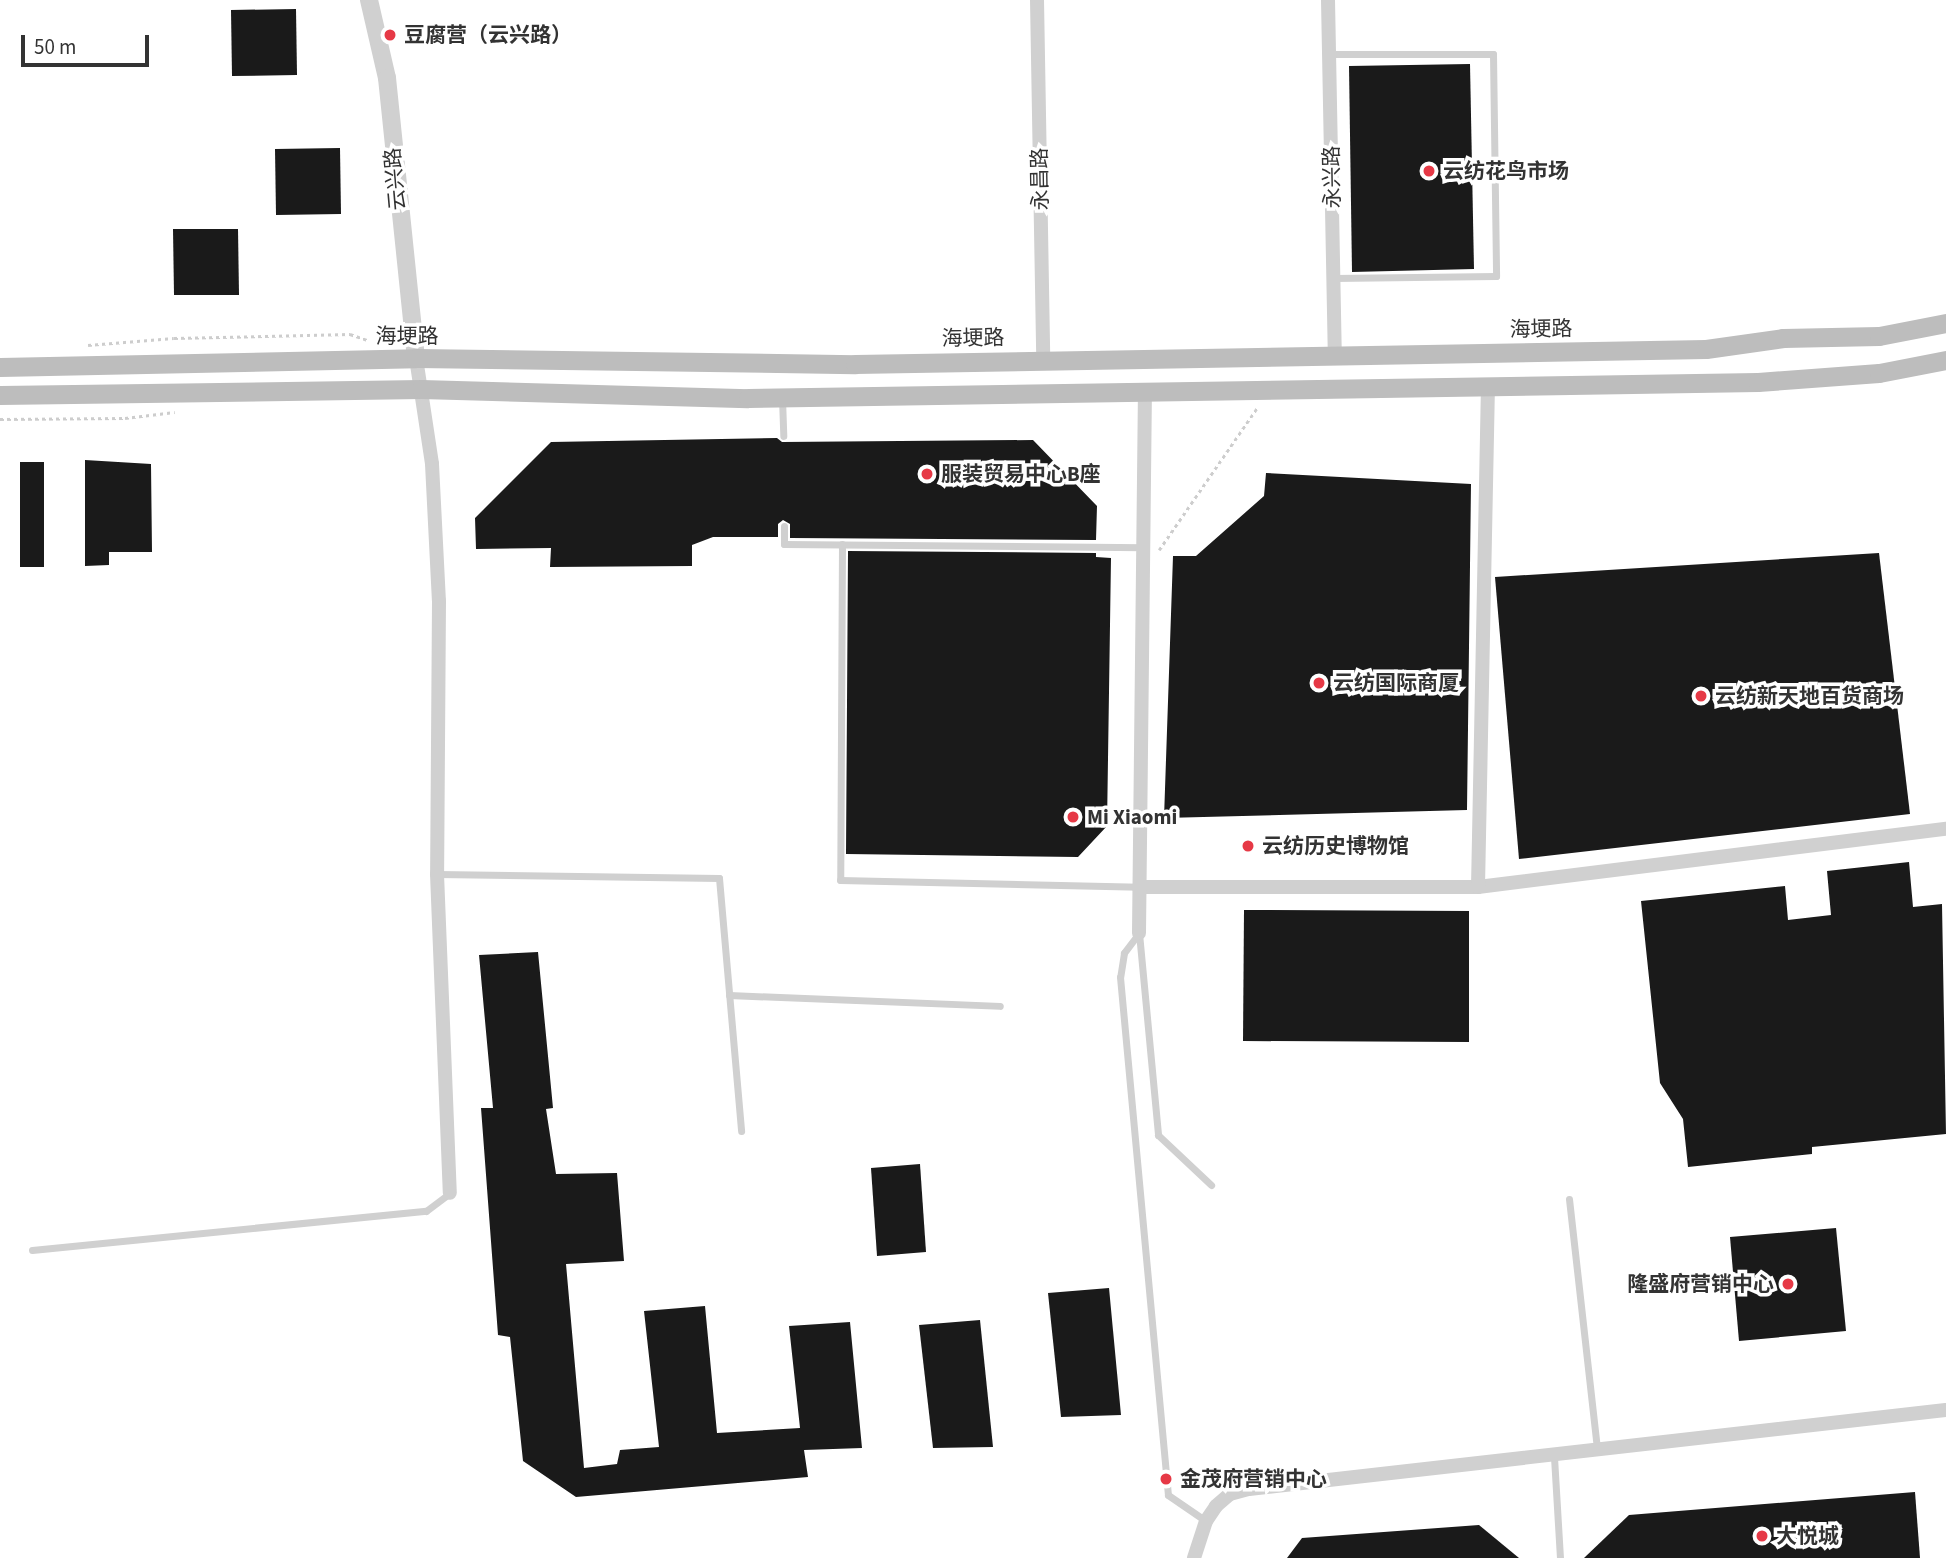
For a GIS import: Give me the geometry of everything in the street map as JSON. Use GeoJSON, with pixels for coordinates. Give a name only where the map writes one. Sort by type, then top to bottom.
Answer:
{"type":"FeatureCollection","features":[{"type":"Feature","properties":{"kind":"main road","name":"海埂路"},"geometry":{"type":"LineString","coordinates":[[0,367],[416,358],[719,365],[1706,349],[1783,338],[1879,335],[1946,323]]}},
{"type":"Feature","properties":{"kind":"main road"},"geometry":{"type":"LineString","coordinates":[[0,395],[421,389],[782,398],[1758,382],[1879,373],[1946,360]]}},
{"type":"Feature","properties":{"kind":"street","name":"云兴路"},"geometry":{"type":"LineString","coordinates":[[369,0],[387,78],[416,358]]}},
{"type":"Feature","properties":{"kind":"street","name":"永昌路"},"geometry":{"type":"LineString","coordinates":[[1037,0],[1043,359]]}},
{"type":"Feature","properties":{"kind":"street","name":"永兴路"},"geometry":{"type":"LineString","coordinates":[[1328,0],[1335,355]]}},
{"type":"Feature","properties":{"kind":"street"},"geometry":{"type":"LineString","coordinates":[[416,358],[432,464],[439,601],[436,874],[450,1193]]}},
{"type":"Feature","properties":{"kind":"street"},"geometry":{"type":"LineString","coordinates":[[1478,887],[1488,385]]}},
{"type":"Feature","properties":{"kind":"street"},"geometry":{"type":"LineString","coordinates":[[1139,933],[1145,391]]}},
{"type":"Feature","properties":{"kind":"street"},"geometry":{"type":"LineString","coordinates":[[1139,887],[1478,887],[1946,829]]}},
{"type":"Feature","properties":{"kind":"street"},"geometry":{"type":"LineString","coordinates":[[1194,1558],[1206,1521],[1230,1494],[1249,1489],[1597,1453],[1946,1410]]}},
{"type":"Feature","properties":{"kind":"lane"},"geometry":{"type":"LineString","coordinates":[[1329,54],[1493,54],[1496,276],[1334,278]]}},
{"type":"Feature","properties":{"kind":"lane"},"geometry":{"type":"LineString","coordinates":[[782,398],[783,436]]}},
{"type":"Feature","properties":{"kind":"lane"},"geometry":{"type":"LineString","coordinates":[[784,526],[784,544],[1144,547]]}},
{"type":"Feature","properties":{"kind":"lane"},"geometry":{"type":"LineString","coordinates":[[842,544],[840,880],[1139,887]]}},
{"type":"Feature","properties":{"kind":"lane"},"geometry":{"type":"LineString","coordinates":[[436,874],[719,878],[741,1131]]}},
{"type":"Feature","properties":{"kind":"lane"},"geometry":{"type":"LineString","coordinates":[[1139,933],[1158,1135],[1211,1185]]}},
{"type":"Feature","properties":{"kind":"lane"},"geometry":{"type":"LineString","coordinates":[[1139,933],[1124,953],[1120,977],[1168,1494],[1206,1521]]}},
{"type":"Feature","properties":{"kind":"lane"},"geometry":{"type":"LineString","coordinates":[[729,995],[1000,1006]]}},
{"type":"Feature","properties":{"kind":"lane"},"geometry":{"type":"LineString","coordinates":[[32,1250],[426,1212],[450,1193]]}},
{"type":"Feature","properties":{"kind":"lane"},"geometry":{"type":"LineString","coordinates":[[1569,1199],[1597,1453]]}},
{"type":"Feature","properties":{"kind":"lane"},"geometry":{"type":"LineString","coordinates":[[1554,1457],[1560,1558]]}},
{"type":"Feature","properties":{"kind":"path"},"geometry":{"type":"LineString","coordinates":[[76,346],[350,334],[376,344]]}},
{"type":"Feature","properties":{"kind":"path"},"geometry":{"type":"LineString","coordinates":[[1145,571],[1271,388]]}},
{"type":"Feature","properties":{"kind":"building"},"geometry":{"type":"Polygon","coordinates":[[[296,9],[297,75],[232,76],[231,10],[296,9]]]}},
{"type":"Feature","properties":{"kind":"building","name":"云纺花鸟市场"},"geometry":{"type":"Polygon","coordinates":[[[1470,64],[1474,269],[1352,272],[1349,66],[1470,64]]]}},
{"type":"Feature","properties":{"kind":"building"},"geometry":{"type":"Polygon","coordinates":[[[340,148],[341,214],[276,215],[275,149],[340,148]]]}},
{"type":"Feature","properties":{"kind":"building"},"geometry":{"type":"Polygon","coordinates":[[[173,229],[238,229],[239,295],[174,295],[173,229]]]}},
{"type":"Feature","properties":{"kind":"building"},"geometry":{"type":"Polygon","coordinates":[[[777,438],[782,442],[1033,440],[1097,506],[1096,540],[790,538],[790,524],[783,520],[778,524],[778,537],[713,537],[692,545],[692,566],[550,567],[551,548],[476,549],[475,518],[551,442],[777,438]]]}},
{"type":"Feature","properties":{"kind":"building"},"geometry":{"type":"Polygon","coordinates":[[[85,460],[151,464],[152,552],[109,552],[109,565],[85,566],[85,460]]]}},
{"type":"Feature","properties":{"kind":"building"},"geometry":{"type":"Polygon","coordinates":[[[20,462],[44,462],[44,567],[20,567],[20,462]]]}},
{"type":"Feature","properties":{"kind":"building","name":"云纺国际商厦"},"geometry":{"type":"Polygon","coordinates":[[[1266,473],[1471,484],[1467,810],[1164,818],[1173,556],[1196,556],[1264,496],[1266,473]]]}},
{"type":"Feature","properties":{"kind":"building"},"geometry":{"type":"Polygon","coordinates":[[[848,551],[1096,553],[1096,557],[1111,558],[1107,826],[1078,857],[846,854],[848,551]]]}},
{"type":"Feature","properties":{"kind":"building","name":"云纺新天地百货商场"},"geometry":{"type":"Polygon","coordinates":[[[1879,553],[1910,814],[1519,859],[1495,577],[1879,553]]]}},
{"type":"Feature","properties":{"kind":"building"},"geometry":{"type":"Polygon","coordinates":[[[1909,862],[1913,907],[1942,904],[1946,1134],[1812,1147],[1812,1154],[1688,1167],[1683,1119],[1660,1083],[1641,901],[1785,886],[1788,920],[1831,915],[1827,871],[1909,862]]]}},
{"type":"Feature","properties":{"kind":"building"},"geometry":{"type":"Polygon","coordinates":[[[1244,910],[1469,911],[1469,1042],[1243,1041],[1244,910]]]}},
{"type":"Feature","properties":{"kind":"building"},"geometry":{"type":"Polygon","coordinates":[[[538,952],[553,1108],[546,1109],[556,1174],[617,1173],[624,1261],[566,1264],[584,1468],[617,1464],[620,1450],[659,1447],[644,1311],[705,1306],[717,1433],[800,1428],[789,1326],[850,1322],[862,1448],[804,1450],[808,1477],[576,1497],[523,1461],[510,1337],[498,1335],[481,1108],[493,1108],[479,955],[538,952]]]}},
{"type":"Feature","properties":{"kind":"building"},"geometry":{"type":"Polygon","coordinates":[[[920,1164],[926,1252],[877,1256],[871,1168],[920,1164]]]}},
{"type":"Feature","properties":{"kind":"building","name":"隆盛府营销中心"},"geometry":{"type":"Polygon","coordinates":[[[1836,1228],[1846,1331],[1739,1341],[1730,1237],[1836,1228]]]}},
{"type":"Feature","properties":{"kind":"building"},"geometry":{"type":"Polygon","coordinates":[[[1109,1288],[1121,1415],[1061,1417],[1048,1293],[1109,1288]]]}},
{"type":"Feature","properties":{"kind":"building"},"geometry":{"type":"Polygon","coordinates":[[[980,1320],[993,1447],[933,1448],[919,1325],[980,1320]]]}},
{"type":"Feature","properties":{"kind":"building","name":"大悦城"},"geometry":{"type":"Polygon","coordinates":[[[1915,1492],[1920,1558],[1584,1558],[1629,1515],[1915,1492]]]}},
{"type":"Feature","properties":{"kind":"building"},"geometry":{"type":"Polygon","coordinates":[[[1479,1525],[1519,1558],[1287,1558],[1302,1538],[1479,1525]]]}},
{"type":"Feature","properties":{"kind":"place","name":"豆腐营（云兴路）"},"geometry":{"type":"Point","coordinates":[390,35]}},
{"type":"Feature","properties":{"kind":"place","name":"云纺花鸟市场"},"geometry":{"type":"Point","coordinates":[1429,171]}},
{"type":"Feature","properties":{"kind":"place","name":"服装贸易中心B座"},"geometry":{"type":"Point","coordinates":[927,474]}},
{"type":"Feature","properties":{"kind":"place","name":"云纺国际商厦"},"geometry":{"type":"Point","coordinates":[1319,683]}},
{"type":"Feature","properties":{"kind":"place","name":"云纺新天地百货商场"},"geometry":{"type":"Point","coordinates":[1701,696]}},
{"type":"Feature","properties":{"kind":"place","name":"Mi Xiaomi"},"geometry":{"type":"Point","coordinates":[1073,817]}},
{"type":"Feature","properties":{"kind":"place","name":"云纺历史博物馆"},"geometry":{"type":"Point","coordinates":[1248,846]}},
{"type":"Feature","properties":{"kind":"place","name":"隆盛府营销中心"},"geometry":{"type":"Point","coordinates":[1788,1284]}},
{"type":"Feature","properties":{"kind":"place","name":"金茂府营销中心"},"geometry":{"type":"Point","coordinates":[1166,1479]}},
{"type":"Feature","properties":{"kind":"place","name":"大悦城"},"geometry":{"type":"Point","coordinates":[1762,1536]}}]}
